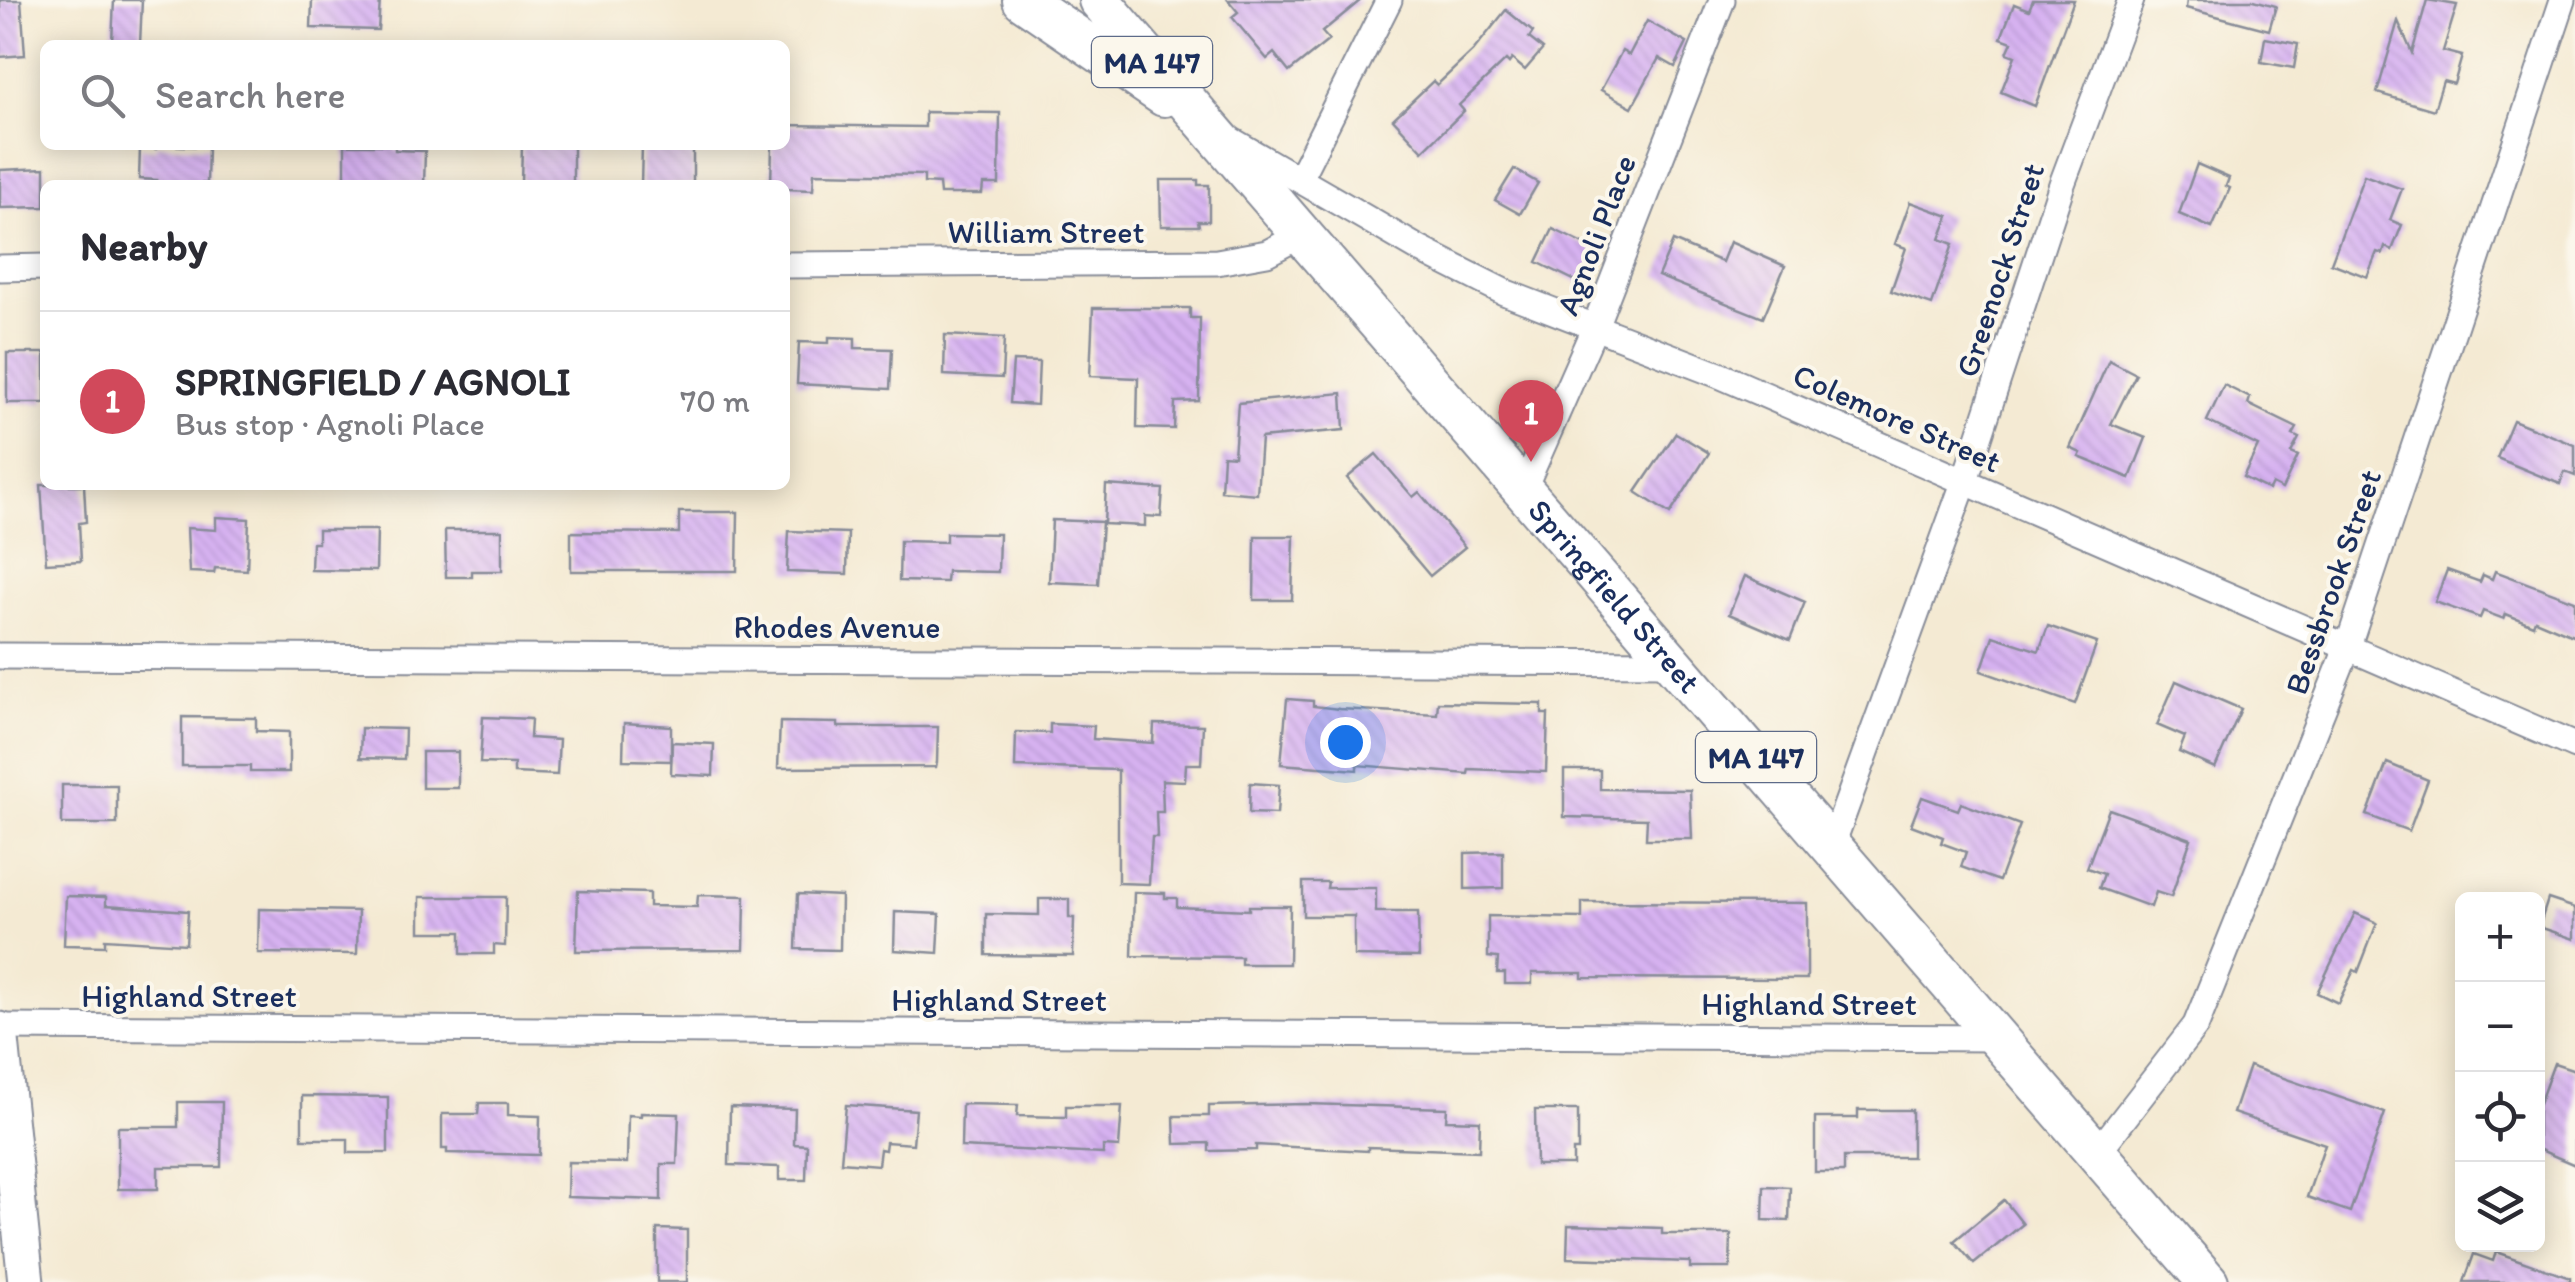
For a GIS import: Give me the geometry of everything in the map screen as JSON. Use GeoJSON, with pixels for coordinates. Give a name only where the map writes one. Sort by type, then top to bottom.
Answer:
{"type":"FeatureCollection","features":[{"type":"Feature","properties":{"kind":"main road"},"geometry":{"type":"LineString","coordinates":[[1023,0],[1205,125]]}},
{"type":"Feature","properties":{"kind":"main road","name":"Springfield Street"},"geometry":{"type":"LineString","coordinates":[[1099,0],[2208,1282]]}},
{"type":"Feature","properties":{"kind":"street"},"geometry":{"type":"LineString","coordinates":[[1300,179],[1389,0]]}},
{"type":"Feature","properties":{"kind":"street","name":"Agnoli Place"},"geometry":{"type":"LineString","coordinates":[[1523,490],[1594,329],[1722,0]]}},
{"type":"Feature","properties":{"kind":"street","name":"Greenock Street"},"geometry":{"type":"LineString","coordinates":[[1832,845],[1964,483],[2062,184],[2131,0]]}},
{"type":"Feature","properties":{"kind":"street","name":"Bessbrook Street"},"geometry":{"type":"LineString","coordinates":[[2096,1153],[2196,1025],[2347,649],[2563,0]]}},
{"type":"Feature","properties":{"kind":"street","name":"Colemore Street"},"geometry":{"type":"LineString","coordinates":[[1205,125],[1460,272],[1594,329],[1719,375],[2575,746]]}},
{"type":"Feature","properties":{"kind":"street","name":"William Street"},"geometry":{"type":"LineString","coordinates":[[790,265],[1217,262],[1267,253],[1301,235]]}},
{"type":"Feature","properties":{"kind":"street"},"geometry":{"type":"LineString","coordinates":[[0,268],[40,268]]}},
{"type":"Feature","properties":{"kind":"street","name":"Rhodes Avenue"},"geometry":{"type":"LineString","coordinates":[[0,656],[1674,663]]}},
{"type":"Feature","properties":{"kind":"street"},"geometry":{"type":"LineString","coordinates":[[0,1029],[26,1282]]}},
{"type":"Feature","properties":{"kind":"street","name":"Highland Street"},"geometry":{"type":"LineString","coordinates":[[0,1029],[1998,1038]]}},
{"type":"Feature","properties":{"kind":"building"},"geometry":{"type":"Polygon","coordinates":[[[0,0],[21,0],[25,55],[0,57],[0,0]]]}},
{"type":"Feature","properties":{"kind":"building"},"geometry":{"type":"Polygon","coordinates":[[[114,0],[142,0],[140,40],[112,40],[114,0]]]}},
{"type":"Feature","properties":{"kind":"building"},"geometry":{"type":"Polygon","coordinates":[[[312,0],[380,0],[378,30],[311,28],[312,0]]]}},
{"type":"Feature","properties":{"kind":"building"},"geometry":{"type":"Polygon","coordinates":[[[1228,0],[1361,0],[1322,32],[1329,40],[1289,72],[1274,53],[1267,59],[1232,17],[1238,12],[1228,0]]]}},
{"type":"Feature","properties":{"kind":"building"},"geometry":{"type":"Polygon","coordinates":[[[2033,0],[2074,0],[2035,106],[2001,92],[2015,56],[2007,53],[2012,42],[2001,38],[2014,4],[2029,10],[2033,0]]]}},
{"type":"Feature","properties":{"kind":"building"},"geometry":{"type":"Polygon","coordinates":[[[2187,0],[2254,0],[2276,6],[2269,30],[2186,8],[2187,0]]]}},
{"type":"Feature","properties":{"kind":"building"},"geometry":{"type":"Polygon","coordinates":[[[2427,0],[2457,5],[2443,51],[2462,56],[2454,84],[2443,81],[2434,110],[2377,93],[2398,21],[2412,53],[2427,0]]]}},
{"type":"Feature","properties":{"kind":"building"},"geometry":{"type":"Polygon","coordinates":[[[1506,10],[1533,32],[1529,38],[1543,49],[1525,70],[1512,59],[1509,63],[1506,60],[1459,105],[1464,111],[1423,151],[1393,119],[1433,81],[1437,85],[1473,51],[1506,10]]]}},
{"type":"Feature","properties":{"kind":"building"},"geometry":{"type":"Polygon","coordinates":[[[1647,21],[1687,43],[1675,67],[1659,58],[1632,107],[1601,90],[1622,51],[1629,55],[1647,21]]]}},
{"type":"Feature","properties":{"kind":"building"},"geometry":{"type":"Polygon","coordinates":[[[2265,38],[2298,44],[2294,68],[2261,62],[2265,38]]]}},
{"type":"Feature","properties":{"kind":"building"},"geometry":{"type":"Polygon","coordinates":[[[925,112],[1000,113],[999,184],[983,184],[982,194],[940,194],[939,184],[924,183],[924,175],[814,173],[813,190],[790,189],[790,180],[771,180],[772,150],[790,150],[790,125],[925,127],[925,112]]]}},
{"type":"Feature","properties":{"kind":"building"},"geometry":{"type":"Polygon","coordinates":[[[140,150],[208,150],[207,180],[139,179],[140,150]]]}},
{"type":"Feature","properties":{"kind":"building"},"geometry":{"type":"Polygon","coordinates":[[[345,150],[425,151],[424,180],[345,180],[345,150]]]}},
{"type":"Feature","properties":{"kind":"building"},"geometry":{"type":"Polygon","coordinates":[[[522,150],[573,150],[573,180],[521,180],[522,150]]]}},
{"type":"Feature","properties":{"kind":"building"},"geometry":{"type":"Polygon","coordinates":[[[642,150],[693,150],[693,180],[641,180],[642,150]]]}},
{"type":"Feature","properties":{"kind":"building"},"geometry":{"type":"Polygon","coordinates":[[[2197,164],[2229,178],[2226,186],[2230,188],[2212,228],[2179,214],[2197,164]]]}},
{"type":"Feature","properties":{"kind":"building"},"geometry":{"type":"Polygon","coordinates":[[[45,168],[45,180],[40,180],[40,207],[0,208],[0,170],[45,168]]]}},
{"type":"Feature","properties":{"kind":"building"},"geometry":{"type":"Polygon","coordinates":[[[1514,169],[1538,183],[1520,214],[1495,200],[1514,169]]]}},
{"type":"Feature","properties":{"kind":"building"},"geometry":{"type":"Polygon","coordinates":[[[2364,175],[2402,189],[2390,220],[2402,225],[2392,250],[2385,247],[2383,254],[2377,252],[2367,277],[2331,263],[2364,175]]]}},
{"type":"Feature","properties":{"kind":"building"},"geometry":{"type":"Polygon","coordinates":[[[1160,180],[1198,180],[1198,185],[1209,185],[1209,221],[1198,221],[1199,226],[1161,226],[1160,180]]]}},
{"type":"Feature","properties":{"kind":"building"},"geometry":{"type":"Polygon","coordinates":[[[1910,202],[1949,216],[1940,239],[1953,244],[1932,305],[1891,291],[1906,248],[1895,244],[1910,202]]]}},
{"type":"Feature","properties":{"kind":"building"},"geometry":{"type":"Polygon","coordinates":[[[1553,229],[1598,251],[1582,284],[1537,262],[1553,229]]]}},
{"type":"Feature","properties":{"kind":"building"},"geometry":{"type":"Polygon","coordinates":[[[1673,241],[1722,262],[1730,242],[1785,266],[1763,318],[1658,276],[1673,241]]]}},
{"type":"Feature","properties":{"kind":"building"},"geometry":{"type":"Polygon","coordinates":[[[1093,308],[1190,308],[1190,318],[1200,318],[1199,401],[1175,402],[1174,429],[1137,428],[1138,378],[1090,376],[1093,308]]]}},
{"type":"Feature","properties":{"kind":"building"},"geometry":{"type":"Polygon","coordinates":[[[945,335],[1004,338],[1002,378],[944,375],[945,335]]]}},
{"type":"Feature","properties":{"kind":"building"},"geometry":{"type":"Polygon","coordinates":[[[829,337],[855,338],[855,348],[892,349],[890,389],[797,384],[799,342],[829,343],[829,337]]]}},
{"type":"Feature","properties":{"kind":"building"},"geometry":{"type":"Polygon","coordinates":[[[7,353],[40,353],[40,403],[7,403],[7,353]]]}},
{"type":"Feature","properties":{"kind":"building"},"geometry":{"type":"Polygon","coordinates":[[[2109,360],[2136,374],[2111,424],[2146,438],[2130,478],[2079,457],[2081,453],[2070,448],[2109,360]]]}},
{"type":"Feature","properties":{"kind":"building"},"geometry":{"type":"Polygon","coordinates":[[[1013,361],[1039,362],[1037,405],[1010,403],[1013,361]]]}},
{"type":"Feature","properties":{"kind":"building"},"geometry":{"type":"Polygon","coordinates":[[[2224,385],[2250,398],[2248,404],[2297,428],[2293,435],[2299,438],[2291,453],[2298,456],[2282,489],[2272,484],[2269,490],[2243,477],[2258,446],[2207,421],[2224,385]]]}},
{"type":"Feature","properties":{"kind":"building"},"geometry":{"type":"Polygon","coordinates":[[[1342,393],[1344,430],[1261,438],[1257,494],[1221,491],[1223,455],[1234,456],[1238,403],[1342,393]]]}},
{"type":"Feature","properties":{"kind":"building"},"geometry":{"type":"Polygon","coordinates":[[[2513,420],[2575,445],[2575,476],[2565,472],[2560,484],[2497,458],[2513,420]]]}},
{"type":"Feature","properties":{"kind":"building"},"geometry":{"type":"Polygon","coordinates":[[[1676,433],[1709,453],[1670,514],[1636,492],[1676,433]]]}},
{"type":"Feature","properties":{"kind":"building"},"geometry":{"type":"Polygon","coordinates":[[[1376,454],[1413,497],[1419,492],[1465,547],[1430,576],[1347,478],[1376,454]]]}},
{"type":"Feature","properties":{"kind":"building"},"geometry":{"type":"Polygon","coordinates":[[[1106,485],[1163,489],[1161,517],[1145,516],[1145,526],[1104,524],[1106,485]]]}},
{"type":"Feature","properties":{"kind":"building"},"geometry":{"type":"Polygon","coordinates":[[[41,490],[84,490],[86,522],[79,523],[81,561],[46,563],[41,490]]]}},
{"type":"Feature","properties":{"kind":"building"},"geometry":{"type":"Polygon","coordinates":[[[679,512],[738,512],[737,571],[571,571],[571,532],[679,533],[679,512]]]}},
{"type":"Feature","properties":{"kind":"building"},"geometry":{"type":"Polygon","coordinates":[[[216,517],[249,519],[247,570],[215,568],[214,573],[189,572],[187,528],[216,530],[216,517]]]}},
{"type":"Feature","properties":{"kind":"building"},"geometry":{"type":"Polygon","coordinates":[[[1052,520],[1102,522],[1098,584],[1049,582],[1052,520]]]}},
{"type":"Feature","properties":{"kind":"building"},"geometry":{"type":"Polygon","coordinates":[[[318,530],[377,530],[376,571],[311,570],[312,543],[318,543],[318,530]]]}},
{"type":"Feature","properties":{"kind":"building"},"geometry":{"type":"Polygon","coordinates":[[[445,530],[502,530],[502,571],[472,571],[472,577],[446,577],[445,530]]]}},
{"type":"Feature","properties":{"kind":"building"},"geometry":{"type":"Polygon","coordinates":[[[789,531],[848,533],[847,574],[787,572],[789,531]]]}},
{"type":"Feature","properties":{"kind":"building"},"geometry":{"type":"Polygon","coordinates":[[[946,533],[999,534],[998,572],[947,571],[946,582],[899,581],[900,541],[946,542],[946,533]]]}},
{"type":"Feature","properties":{"kind":"building"},"geometry":{"type":"Polygon","coordinates":[[[1255,536],[1294,536],[1292,600],[1254,600],[1255,536]]]}},
{"type":"Feature","properties":{"kind":"building"},"geometry":{"type":"Polygon","coordinates":[[[2447,570],[2480,582],[2483,575],[2492,579],[2495,571],[2575,601],[2575,637],[2535,620],[2533,625],[2506,614],[2504,619],[2483,611],[2480,618],[2435,602],[2447,570]]]}},
{"type":"Feature","properties":{"kind":"building"},"geometry":{"type":"Polygon","coordinates":[[[1745,576],[1805,602],[1790,640],[1729,614],[1745,576]]]}},
{"type":"Feature","properties":{"kind":"building"},"geometry":{"type":"Polygon","coordinates":[[[2048,626],[2097,643],[2075,704],[1981,671],[1993,636],[2039,651],[2048,626]]]}},
{"type":"Feature","properties":{"kind":"building"},"geometry":{"type":"Polygon","coordinates":[[[2176,681],[2241,709],[2215,768],[2179,752],[2185,737],[2157,725],[2176,681]]]}},
{"type":"Feature","properties":{"kind":"building"},"geometry":{"type":"Polygon","coordinates":[[[1287,699],[1339,709],[1437,714],[1438,702],[1542,704],[1542,714],[1548,714],[1546,772],[1469,769],[1468,774],[1357,765],[1357,770],[1281,764],[1287,699]]]}},
{"type":"Feature","properties":{"kind":"building"},"geometry":{"type":"Polygon","coordinates":[[[182,717],[256,718],[256,731],[289,732],[289,772],[250,772],[250,766],[182,766],[182,717]]]}},
{"type":"Feature","properties":{"kind":"building"},"geometry":{"type":"Polygon","coordinates":[[[483,717],[531,719],[530,738],[559,740],[557,775],[514,773],[514,764],[480,763],[483,717]]]}},
{"type":"Feature","properties":{"kind":"building"},"geometry":{"type":"Polygon","coordinates":[[[780,722],[838,723],[838,727],[938,727],[936,767],[778,768],[780,722]]]}},
{"type":"Feature","properties":{"kind":"building"},"geometry":{"type":"Polygon","coordinates":[[[624,723],[671,726],[671,761],[623,760],[624,723]]]}},
{"type":"Feature","properties":{"kind":"building"},"geometry":{"type":"Polygon","coordinates":[[[1050,724],[1094,726],[1093,739],[1153,743],[1154,724],[1203,725],[1201,764],[1186,764],[1185,781],[1162,780],[1163,812],[1156,812],[1157,837],[1152,837],[1149,884],[1118,883],[1118,770],[1015,767],[1016,732],[1050,733],[1050,724]]]}},
{"type":"Feature","properties":{"kind":"building"},"geometry":{"type":"Polygon","coordinates":[[[361,728],[405,729],[404,759],[360,758],[361,728]]]}},
{"type":"Feature","properties":{"kind":"building"},"geometry":{"type":"Polygon","coordinates":[[[672,742],[714,744],[713,776],[671,774],[672,742]]]}},
{"type":"Feature","properties":{"kind":"building"},"geometry":{"type":"Polygon","coordinates":[[[422,752],[458,752],[458,788],[422,788],[422,752]]]}},
{"type":"Feature","properties":{"kind":"building"},"geometry":{"type":"Polygon","coordinates":[[[2387,763],[2428,780],[2409,831],[2367,815],[2387,763]]]}},
{"type":"Feature","properties":{"kind":"building"},"geometry":{"type":"Polygon","coordinates":[[[1564,770],[1600,770],[1600,789],[1690,790],[1692,839],[1646,839],[1647,819],[1564,817],[1564,770]]]}},
{"type":"Feature","properties":{"kind":"building"},"geometry":{"type":"Polygon","coordinates":[[[1250,783],[1279,785],[1277,814],[1249,813],[1250,783]]]}},
{"type":"Feature","properties":{"kind":"building"},"geometry":{"type":"Polygon","coordinates":[[[62,785],[117,785],[117,824],[62,824],[62,785]]]}},
{"type":"Feature","properties":{"kind":"building"},"geometry":{"type":"Polygon","coordinates":[[[1922,797],[1958,810],[1961,803],[2020,825],[1999,881],[1961,867],[1966,852],[1941,843],[1943,837],[1911,825],[1922,797]]]}},
{"type":"Feature","properties":{"kind":"building"},"geometry":{"type":"Polygon","coordinates":[[[2109,809],[2191,839],[2171,897],[2156,892],[2151,907],[2099,888],[2104,874],[2087,868],[2109,809]]]}},
{"type":"Feature","properties":{"kind":"building"},"geometry":{"type":"Polygon","coordinates":[[[1503,852],[1503,888],[1465,889],[1465,853],[1503,852]]]}},
{"type":"Feature","properties":{"kind":"building"},"geometry":{"type":"Polygon","coordinates":[[[1303,882],[1328,882],[1327,888],[1376,888],[1376,912],[1418,912],[1419,957],[1354,956],[1354,916],[1303,916],[1303,882]]]}},
{"type":"Feature","properties":{"kind":"building"},"geometry":{"type":"Polygon","coordinates":[[[578,891],[649,893],[649,906],[697,907],[698,895],[745,896],[744,950],[576,951],[578,891]]]}},
{"type":"Feature","properties":{"kind":"building"},"geometry":{"type":"Polygon","coordinates":[[[1134,892],[1165,893],[1165,898],[1177,898],[1177,907],[1249,910],[1249,906],[1290,906],[1289,964],[1241,964],[1241,957],[1132,956],[1134,892]]]}},
{"type":"Feature","properties":{"kind":"building"},"geometry":{"type":"Polygon","coordinates":[[[798,894],[841,896],[840,950],[796,949],[798,894]]]}},
{"type":"Feature","properties":{"kind":"building"},"geometry":{"type":"Polygon","coordinates":[[[66,896],[106,897],[106,905],[188,911],[186,944],[105,939],[105,946],[64,945],[66,896]]]}},
{"type":"Feature","properties":{"kind":"building"},"geometry":{"type":"Polygon","coordinates":[[[420,897],[506,897],[505,946],[494,945],[494,954],[461,954],[461,932],[420,932],[420,897]]]}},
{"type":"Feature","properties":{"kind":"building"},"geometry":{"type":"Polygon","coordinates":[[[1039,899],[1069,899],[1069,918],[1074,918],[1073,956],[986,955],[986,914],[1039,915],[1039,899]]]}},
{"type":"Feature","properties":{"kind":"building"},"geometry":{"type":"Polygon","coordinates":[[[2548,899],[2575,908],[2575,939],[2545,929],[2548,899]]]}},
{"type":"Feature","properties":{"kind":"building"},"geometry":{"type":"Polygon","coordinates":[[[1582,902],[1807,903],[1807,979],[1582,978],[1582,973],[1532,973],[1532,984],[1505,984],[1505,973],[1497,973],[1498,958],[1488,957],[1488,916],[1582,918],[1582,902]]]}},
{"type":"Feature","properties":{"kind":"building"},"geometry":{"type":"Polygon","coordinates":[[[259,909],[358,911],[357,954],[258,953],[259,909]]]}},
{"type":"Feature","properties":{"kind":"building"},"geometry":{"type":"Polygon","coordinates":[[[895,912],[940,914],[938,953],[894,950],[895,912]]]}},
{"type":"Feature","properties":{"kind":"building"},"geometry":{"type":"Polygon","coordinates":[[[2355,913],[2377,923],[2358,972],[2354,970],[2338,1003],[2317,993],[2355,913]]]}},
{"type":"Feature","properties":{"kind":"building"},"geometry":{"type":"Polygon","coordinates":[[[2554,1063],[2575,1070],[2575,1165],[2545,1152],[2545,1088],[2554,1063]]]}},
{"type":"Feature","properties":{"kind":"building"},"geometry":{"type":"Polygon","coordinates":[[[2249,1066],[2385,1113],[2350,1212],[2307,1197],[2325,1144],[2233,1113],[2249,1066]]]}},
{"type":"Feature","properties":{"kind":"building"},"geometry":{"type":"Polygon","coordinates":[[[302,1096],[388,1097],[388,1153],[348,1153],[348,1139],[302,1139],[302,1096]]]}},
{"type":"Feature","properties":{"kind":"building"},"geometry":{"type":"Polygon","coordinates":[[[178,1102],[222,1102],[221,1167],[158,1167],[158,1189],[118,1189],[118,1127],[178,1127],[178,1102]]]}},
{"type":"Feature","properties":{"kind":"building"},"geometry":{"type":"Polygon","coordinates":[[[479,1103],[508,1103],[508,1115],[540,1116],[539,1155],[447,1153],[447,1149],[442,1149],[442,1114],[478,1114],[479,1103]]]}},
{"type":"Feature","properties":{"kind":"building"},"geometry":{"type":"Polygon","coordinates":[[[962,1104],[1018,1105],[1017,1116],[1066,1117],[1066,1106],[1122,1106],[1119,1147],[1103,1146],[1103,1154],[961,1147],[962,1104]]]}},
{"type":"Feature","properties":{"kind":"building"},"geometry":{"type":"Polygon","coordinates":[[[846,1105],[916,1110],[913,1144],[886,1142],[885,1150],[880,1149],[878,1165],[841,1162],[846,1105]]]}},
{"type":"Feature","properties":{"kind":"building"},"geometry":{"type":"Polygon","coordinates":[[[1209,1106],[1447,1108],[1446,1120],[1480,1121],[1479,1151],[1256,1145],[1256,1150],[1209,1151],[1209,1143],[1175,1144],[1174,1116],[1209,1116],[1209,1106]]]}},
{"type":"Feature","properties":{"kind":"building"},"geometry":{"type":"Polygon","coordinates":[[[730,1107],[795,1109],[794,1144],[807,1145],[806,1180],[779,1180],[779,1167],[729,1165],[730,1107]]]}},
{"type":"Feature","properties":{"kind":"building"},"geometry":{"type":"Polygon","coordinates":[[[1535,1110],[1578,1110],[1578,1150],[1573,1150],[1573,1165],[1536,1165],[1535,1110]]]}},
{"type":"Feature","properties":{"kind":"building"},"geometry":{"type":"Polygon","coordinates":[[[1858,1110],[1912,1110],[1912,1157],[1844,1157],[1844,1172],[1815,1172],[1815,1118],[1858,1118],[1858,1110]]]}},
{"type":"Feature","properties":{"kind":"building"},"geometry":{"type":"Polygon","coordinates":[[[679,1114],[677,1164],[661,1164],[661,1200],[567,1197],[568,1162],[627,1163],[628,1115],[679,1114]]]}},
{"type":"Feature","properties":{"kind":"building"},"geometry":{"type":"Polygon","coordinates":[[[1764,1186],[1790,1187],[1789,1221],[1763,1220],[1764,1186]]]}},
{"type":"Feature","properties":{"kind":"building"},"geometry":{"type":"Polygon","coordinates":[[[2004,1200],[2023,1224],[1974,1264],[1954,1241],[2004,1200]]]}},
{"type":"Feature","properties":{"kind":"building"},"geometry":{"type":"Polygon","coordinates":[[[1568,1225],[1662,1228],[1662,1234],[1731,1234],[1730,1268],[1690,1268],[1690,1262],[1567,1258],[1568,1225]]]}},
{"type":"Feature","properties":{"kind":"building"},"geometry":{"type":"Polygon","coordinates":[[[657,1229],[687,1230],[687,1282],[657,1282],[657,1229]]]}},
{"type":"Feature","properties":{"kind":"building"},"geometry":{"type":"Polygon","coordinates":[[[2496,1252],[2570,1278],[2570,1282],[2464,1282],[2474,1254],[2493,1261],[2496,1252]]]}},
{"type":"Feature","properties":{"kind":"place","name":"SPRINGFIELD / AGNOLI"},"geometry":{"type":"Point","coordinates":[1531,462]}}]}
